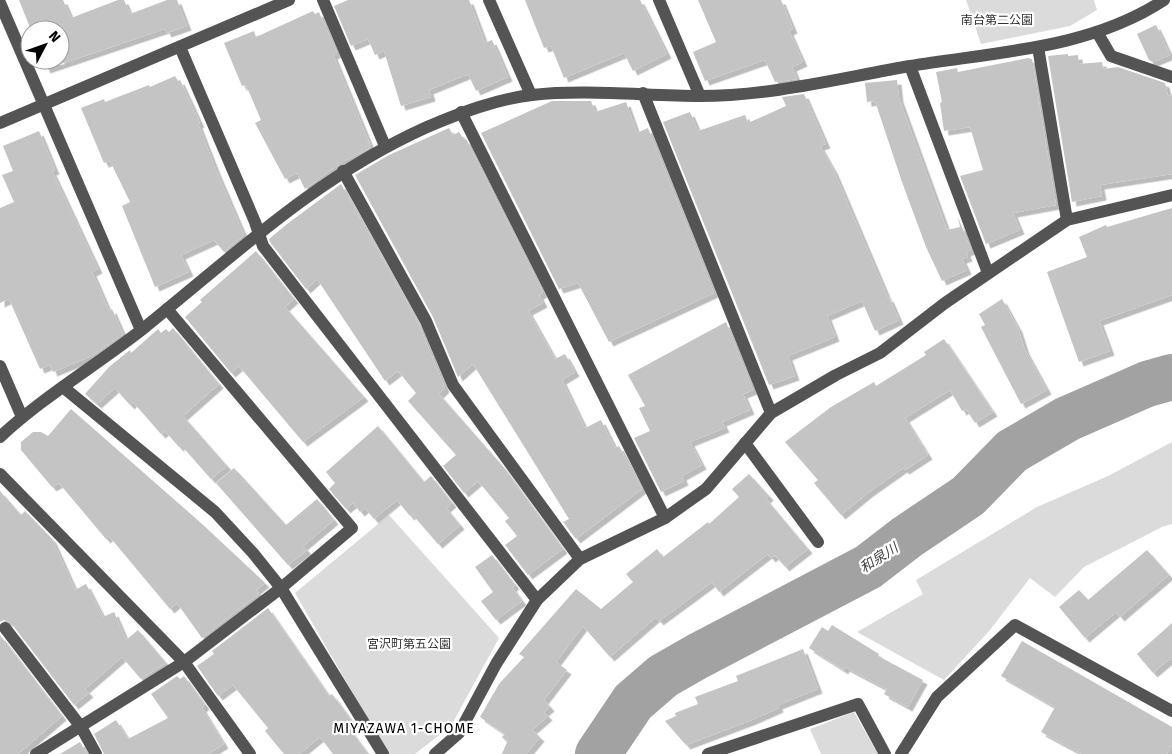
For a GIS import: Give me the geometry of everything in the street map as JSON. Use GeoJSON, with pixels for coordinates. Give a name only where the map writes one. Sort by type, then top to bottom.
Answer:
{"type":"FeatureCollection","features":[{"type":"Feature","properties":{"kind":"street"},"geometry":{"type":"LineString","coordinates":[[0,123],[290,0]]}},
{"type":"Feature","properties":{"kind":"street"},"geometry":{"type":"LineString","coordinates":[[323,0],[386,146]]}},
{"type":"Feature","properties":{"kind":"street"},"geometry":{"type":"LineString","coordinates":[[489,0],[531,95]]}},
{"type":"Feature","properties":{"kind":"street"},"geometry":{"type":"LineString","coordinates":[[659,0],[700,96]]}},
{"type":"Feature","properties":{"kind":"street"},"geometry":{"type":"LineString","coordinates":[[0,437],[22,416],[168,309],[258,232],[343,171],[386,146],[461,112],[531,95],[643,93],[700,96],[770,92],[910,66],[1038,46],[1098,32],[1152,8],[1164,0]]}},
{"type":"Feature","properties":{"kind":"street"},"geometry":{"type":"LineString","coordinates":[[0,4],[141,330]]}},
{"type":"Feature","properties":{"kind":"street"},"geometry":{"type":"LineString","coordinates":[[1098,32],[1111,56],[1172,77]]}},
{"type":"Feature","properties":{"kind":"street"},"geometry":{"type":"LineString","coordinates":[[1038,46],[1067,220]]}},
{"type":"Feature","properties":{"kind":"street"},"geometry":{"type":"LineString","coordinates":[[180,47],[263,246],[537,600]]}},
{"type":"Feature","properties":{"kind":"street"},"geometry":{"type":"LineString","coordinates":[[910,66],[988,273]]}},
{"type":"Feature","properties":{"kind":"street"},"geometry":{"type":"LineString","coordinates":[[643,93],[771,413]]}},
{"type":"Feature","properties":{"kind":"street"},"geometry":{"type":"LineString","coordinates":[[461,112],[665,518]]}},
{"type":"Feature","properties":{"kind":"street"},"geometry":{"type":"LineString","coordinates":[[343,171],[426,321],[453,385],[580,559]]}},
{"type":"Feature","properties":{"kind":"street"},"geometry":{"type":"LineString","coordinates":[[435,754],[459,733],[496,664],[537,600],[580,559],[665,518],[706,490],[771,413],[836,375],[880,353],[988,273],[1067,220],[1172,195]]}},
{"type":"Feature","properties":{"kind":"street"},"geometry":{"type":"LineString","coordinates":[[36,754],[184,662],[281,588],[352,528],[168,309]]}},
{"type":"Feature","properties":{"kind":"street"},"geometry":{"type":"LineString","coordinates":[[0,366],[22,416]]}},
{"type":"Feature","properties":{"kind":"street"},"geometry":{"type":"LineString","coordinates":[[63,387],[215,512],[253,553],[281,588],[383,754]]}},
{"type":"Feature","properties":{"kind":"street"},"geometry":{"type":"LineString","coordinates":[[745,443],[818,542]]}},
{"type":"Feature","properties":{"kind":"street"},"geometry":{"type":"LineString","coordinates":[[0,474],[184,662],[250,754]]}},
{"type":"Feature","properties":{"kind":"street"},"geometry":{"type":"LineString","coordinates":[[901,754],[937,697],[1015,625],[1172,711]]}},
{"type":"Feature","properties":{"kind":"street"},"geometry":{"type":"LineString","coordinates":[[5,628],[81,727],[96,754]]}},
{"type":"Feature","properties":{"kind":"street"},"geometry":{"type":"LineString","coordinates":[[708,754],[858,704],[885,754]]}},
{"type":"Feature","properties":{"kind":"green space","name":"南台第二公園"},"geometry":{"type":"Polygon","coordinates":[[[966,0],[1094,0],[1097,10],[1070,26],[981,44],[966,0]]]}},
{"type":"Feature","properties":{"kind":"green space"},"geometry":{"type":"Polygon","coordinates":[[[1172,442],[1172,524],[1162,527],[1084,567],[1055,597],[1030,578],[990,630],[944,680],[857,632],[923,594],[916,580],[1037,507],[1108,476],[1172,442]]]}},
{"type":"Feature","properties":{"kind":"green space","name":"宮沢町第五公園"},"geometry":{"type":"Polygon","coordinates":[[[389,515],[499,638],[451,726],[415,754],[388,754],[295,593],[389,515]]]}},
{"type":"Feature","properties":{"kind":"green space"},"geometry":{"type":"Polygon","coordinates":[[[854,712],[878,754],[821,754],[810,729],[854,712]]]}},
{"type":"Feature","properties":{"kind":"building"},"geometry":{"type":"Polygon","coordinates":[[[19,0],[63,0],[71,18],[118,0],[124,0],[130,14],[167,0],[177,0],[187,26],[167,33],[165,29],[70,61],[70,20],[27,20],[19,0]]]}},
{"type":"Feature","properties":{"kind":"building"},"geometry":{"type":"Polygon","coordinates":[[[348,0],[469,0],[485,43],[492,40],[508,77],[476,91],[468,74],[429,90],[431,97],[401,106],[384,51],[375,55],[368,39],[351,46],[334,6],[348,0]]]}},
{"type":"Feature","properties":{"kind":"building"},"geometry":{"type":"Polygon","coordinates":[[[525,0],[640,0],[667,54],[633,71],[624,53],[564,78],[551,46],[544,48],[525,0]]]}},
{"type":"Feature","properties":{"kind":"building"},"geometry":{"type":"Polygon","coordinates":[[[698,0],[781,0],[793,29],[789,31],[803,62],[792,67],[797,79],[775,82],[765,60],[705,81],[693,52],[716,42],[698,0]]]}},
{"type":"Feature","properties":{"kind":"building"},"geometry":{"type":"Polygon","coordinates":[[[313,11],[315,14],[319,12],[337,53],[333,55],[371,147],[339,164],[305,189],[297,173],[285,179],[255,123],[261,120],[246,85],[242,86],[224,43],[254,31],[256,37],[313,11]]]}},
{"type":"Feature","properties":{"kind":"building"},"geometry":{"type":"Polygon","coordinates":[[[1156,25],[1170,55],[1153,62],[1149,60],[1137,34],[1156,25]]]}},
{"type":"Feature","properties":{"kind":"building"},"geometry":{"type":"Polygon","coordinates":[[[1068,54],[1068,56],[1078,55],[1079,64],[1102,62],[1103,69],[1118,67],[1165,83],[1168,96],[1172,95],[1172,174],[1100,185],[1102,196],[1072,202],[1048,56],[1068,54]]]}},
{"type":"Feature","properties":{"kind":"building"},"geometry":{"type":"Polygon","coordinates":[[[1028,58],[1032,59],[1056,205],[1013,213],[1020,230],[986,244],[960,176],[983,170],[970,127],[944,131],[940,103],[942,102],[936,72],[957,68],[958,72],[1028,58]]]}},
{"type":"Feature","properties":{"kind":"building"},"geometry":{"type":"Polygon","coordinates":[[[175,76],[178,81],[180,80],[200,123],[198,124],[216,170],[244,235],[224,252],[214,240],[181,255],[189,272],[155,287],[122,206],[130,202],[110,161],[104,163],[81,108],[104,99],[105,102],[149,85],[150,87],[175,76]]]}},
{"type":"Feature","properties":{"kind":"building"},"geometry":{"type":"Polygon","coordinates":[[[897,80],[899,98],[947,230],[960,227],[958,217],[971,250],[966,252],[968,257],[962,259],[967,270],[942,281],[926,247],[875,101],[867,102],[865,83],[897,80]]]}},
{"type":"Feature","properties":{"kind":"building"},"geometry":{"type":"Polygon","coordinates":[[[804,94],[826,144],[820,146],[834,171],[899,320],[875,331],[862,301],[827,316],[835,337],[788,356],[795,376],[769,385],[663,122],[690,112],[698,131],[745,115],[748,123],[786,106],[782,97],[804,94]]]}},
{"type":"Feature","properties":{"kind":"building"},"geometry":{"type":"Polygon","coordinates":[[[552,101],[591,101],[595,112],[626,102],[637,133],[648,128],[714,293],[609,342],[578,283],[559,289],[481,133],[552,101]]]}},
{"type":"Feature","properties":{"kind":"building"},"geometry":{"type":"Polygon","coordinates":[[[449,128],[453,135],[459,132],[464,140],[466,139],[543,293],[539,295],[543,303],[528,311],[555,359],[565,354],[575,372],[562,380],[585,428],[601,420],[615,448],[619,446],[642,489],[576,539],[563,522],[569,519],[473,364],[458,377],[433,317],[355,175],[389,155],[449,128]]]}},
{"type":"Feature","properties":{"kind":"building"},"geometry":{"type":"Polygon","coordinates":[[[39,131],[55,170],[52,171],[98,269],[92,272],[109,311],[112,309],[123,334],[92,356],[53,372],[50,365],[40,369],[9,299],[0,303],[0,208],[14,202],[2,175],[13,171],[3,146],[39,131]]]}},
{"type":"Feature","properties":{"kind":"building"},"geometry":{"type":"Polygon","coordinates":[[[341,184],[419,325],[445,388],[439,394],[504,468],[563,549],[528,575],[505,545],[517,536],[505,521],[509,518],[478,481],[464,493],[443,466],[456,455],[408,401],[416,393],[398,371],[385,381],[317,279],[306,289],[270,242],[269,239],[287,224],[341,184]]]}},
{"type":"Feature","properties":{"kind":"building"},"geometry":{"type":"Polygon","coordinates":[[[1172,208],[1172,295],[1099,321],[1110,351],[1079,362],[1047,272],[1087,257],[1079,237],[1106,225],[1107,227],[1172,208]]]}},
{"type":"Feature","properties":{"kind":"building"},"geometry":{"type":"Polygon","coordinates":[[[256,251],[294,299],[285,307],[364,397],[303,442],[239,366],[231,373],[185,317],[202,302],[200,300],[256,251]]]}},
{"type":"Feature","properties":{"kind":"building"},"geometry":{"type":"Polygon","coordinates":[[[1002,299],[1018,328],[1025,350],[1047,390],[1021,404],[981,327],[985,325],[979,314],[1002,299]]]}},
{"type":"Feature","properties":{"kind":"building"},"geometry":{"type":"Polygon","coordinates":[[[726,322],[753,390],[743,394],[750,410],[722,422],[725,428],[690,442],[702,465],[682,476],[684,481],[661,492],[634,438],[650,431],[639,408],[645,406],[628,375],[726,322]]]}},
{"type":"Feature","properties":{"kind":"building"},"geometry":{"type":"Polygon","coordinates":[[[173,328],[219,384],[183,416],[227,466],[211,479],[181,445],[179,447],[165,431],[161,434],[133,402],[130,405],[115,388],[97,404],[85,394],[109,367],[130,350],[131,353],[158,329],[161,333],[166,329],[169,332],[173,328]]]}},
{"type":"Feature","properties":{"kind":"building"},"geometry":{"type":"Polygon","coordinates":[[[944,339],[993,412],[975,423],[966,409],[962,411],[950,390],[905,418],[928,455],[905,470],[903,468],[841,515],[814,483],[818,480],[785,442],[831,407],[874,382],[876,386],[926,355],[924,352],[944,339]]]}},
{"type":"Feature","properties":{"kind":"building"},"geometry":{"type":"Polygon","coordinates":[[[71,409],[202,524],[265,583],[256,590],[259,594],[202,638],[177,603],[170,609],[109,536],[106,539],[59,483],[52,487],[21,450],[21,442],[33,432],[41,432],[48,436],[71,409]]]}},
{"type":"Feature","properties":{"kind":"building"},"geometry":{"type":"Polygon","coordinates":[[[378,426],[424,482],[431,476],[452,503],[446,508],[460,525],[438,544],[397,500],[374,519],[365,508],[360,512],[353,503],[346,509],[329,489],[335,483],[326,472],[378,426]]]}},
{"type":"Feature","properties":{"kind":"building"},"geometry":{"type":"Polygon","coordinates":[[[234,468],[286,525],[317,499],[334,520],[303,546],[307,550],[288,565],[216,483],[234,468]]]}},
{"type":"Feature","properties":{"kind":"building"},"geometry":{"type":"Polygon","coordinates":[[[749,474],[769,496],[766,499],[808,549],[785,567],[775,555],[771,558],[768,554],[719,592],[712,582],[659,621],[656,617],[610,657],[583,626],[556,662],[567,670],[544,700],[550,707],[544,712],[548,716],[532,730],[540,737],[526,754],[502,754],[507,742],[502,737],[505,734],[480,717],[499,684],[524,657],[519,654],[576,589],[601,609],[633,582],[626,574],[657,549],[663,557],[708,522],[709,524],[739,497],[732,489],[749,474]]]}},
{"type":"Feature","properties":{"kind":"building"},"geometry":{"type":"Polygon","coordinates":[[[0,491],[21,515],[25,511],[52,539],[75,590],[86,584],[103,617],[114,612],[126,640],[138,630],[166,663],[141,679],[122,657],[85,689],[89,693],[74,705],[11,623],[4,620],[0,622],[0,491]]]}},
{"type":"Feature","properties":{"kind":"building"},"geometry":{"type":"Polygon","coordinates":[[[1147,550],[1169,575],[1120,617],[1116,612],[1085,638],[1059,607],[1079,590],[1088,600],[1147,550]]]}},
{"type":"Feature","properties":{"kind":"building"},"geometry":{"type":"Polygon","coordinates":[[[492,555],[515,585],[512,587],[522,601],[496,620],[481,601],[493,592],[475,567],[492,555]]]}},
{"type":"Feature","properties":{"kind":"building"},"geometry":{"type":"Polygon","coordinates":[[[268,608],[329,696],[332,694],[351,720],[346,724],[368,754],[333,754],[320,737],[299,754],[284,754],[265,731],[268,728],[233,685],[218,696],[197,666],[214,654],[212,651],[268,608]]]}},
{"type":"Feature","properties":{"kind":"building"},"geometry":{"type":"Polygon","coordinates":[[[1172,623],[1172,657],[1153,673],[1137,654],[1172,623]]]}},
{"type":"Feature","properties":{"kind":"building"},"geometry":{"type":"Polygon","coordinates":[[[832,625],[879,654],[878,656],[923,680],[908,707],[884,694],[887,689],[845,667],[844,670],[809,648],[822,627],[828,631],[832,625]]]}},
{"type":"Feature","properties":{"kind":"building"},"geometry":{"type":"Polygon","coordinates":[[[0,635],[62,716],[18,754],[0,754],[0,635]]]}},
{"type":"Feature","properties":{"kind":"building"},"geometry":{"type":"Polygon","coordinates":[[[1022,641],[1172,727],[1172,745],[1167,754],[1082,754],[1041,732],[1055,707],[1001,676],[1022,641]]]}},
{"type":"Feature","properties":{"kind":"building"},"geometry":{"type":"Polygon","coordinates":[[[803,649],[818,689],[778,705],[779,708],[752,720],[686,745],[665,721],[676,716],[675,713],[698,704],[695,697],[738,681],[736,676],[803,649]]]}},
{"type":"Feature","properties":{"kind":"building"},"geometry":{"type":"Polygon","coordinates":[[[177,676],[180,679],[184,676],[205,705],[202,708],[224,744],[208,754],[104,754],[94,734],[116,720],[128,739],[168,718],[151,694],[177,676]]]}},
{"type":"Feature","properties":{"kind":"building"},"geometry":{"type":"Polygon","coordinates":[[[80,742],[87,754],[60,754],[80,742]]]}},
{"type":"Feature","properties":{"kind":"waterway","name":"和泉川"},"geometry":{"type":"LineString","coordinates":[[598,754],[633,702],[663,676],[868,567],[907,537],[968,496],[1012,451],[1067,419],[1147,384],[1172,377]]}},
{"type":"Feature","properties":{"kind":"district","name":"MIYAZAWA 1-CHOME"},"geometry":{"type":"Point","coordinates":[404,728]}}]}
